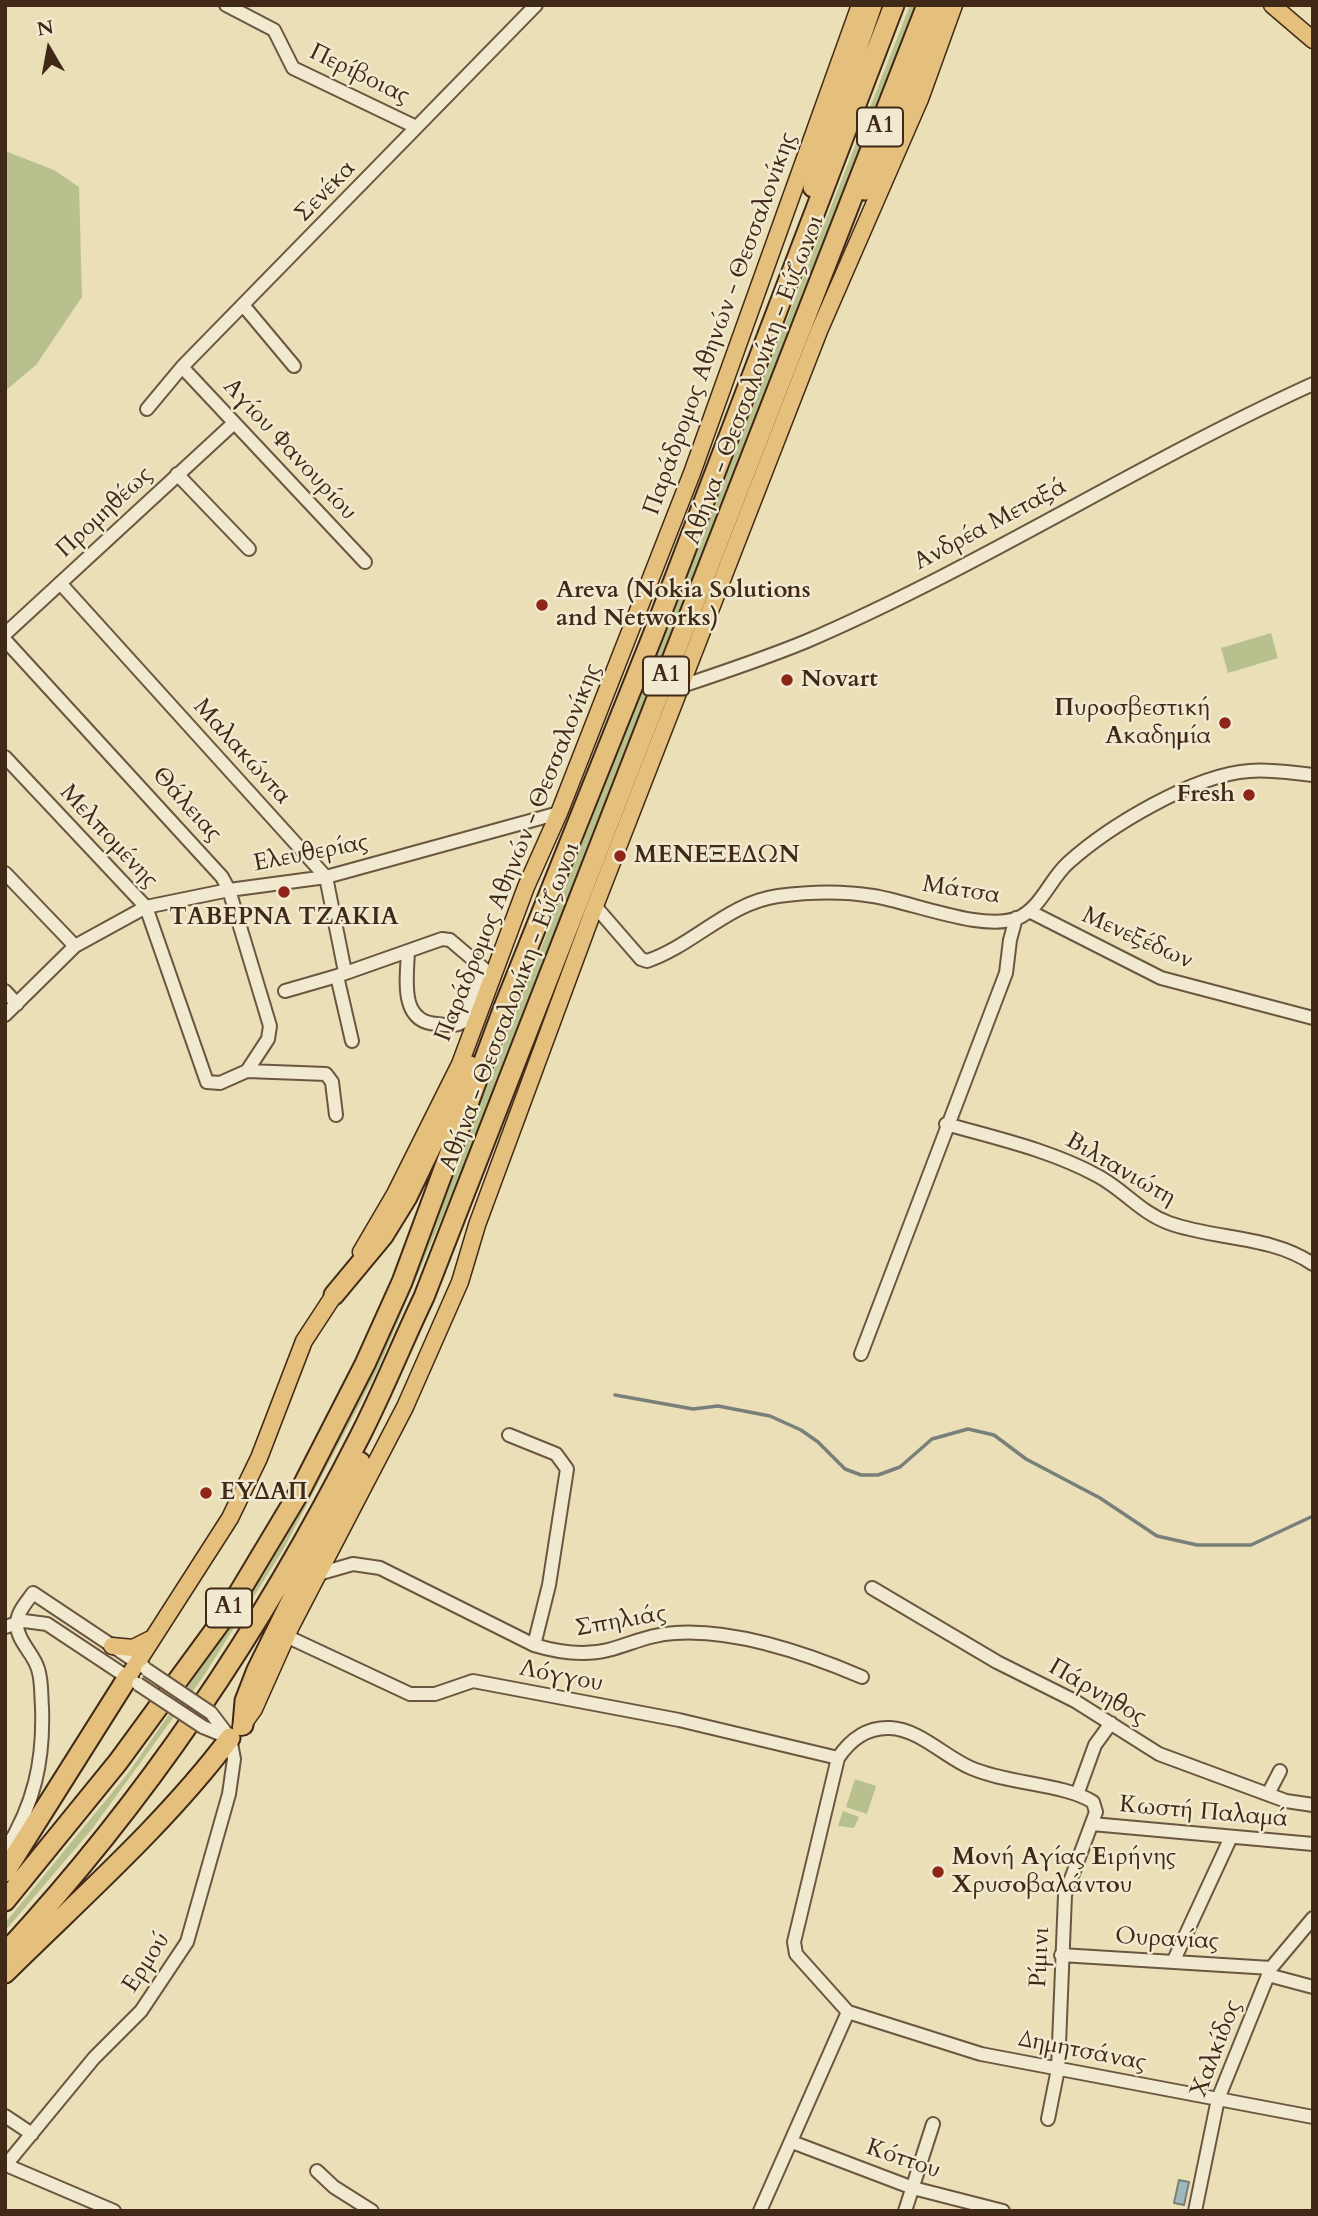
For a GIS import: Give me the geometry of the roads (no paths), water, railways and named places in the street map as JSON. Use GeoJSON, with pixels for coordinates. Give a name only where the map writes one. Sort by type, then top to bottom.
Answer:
{"type":"FeatureCollection","features":[{"type":"Feature","properties":{"kind":"highway"},"geometry":{"type":"LineString","coordinates":[[802,241],[818,162],[872,5]]}},
{"type":"Feature","properties":{"kind":"highway","name":"Αθήνα - Θεσσαλονίκη - Εύζωνοι"},"geometry":{"type":"LineString","coordinates":[[5,1901],[76,1815],[190,1667],[262,1557],[337,1423],[402,1282],[504,1007],[653,635],[894,5]]}},
{"type":"Feature","properties":{"kind":"highway","name":"Αθήνα - Θεσσαλονίκη - Εύζωνοι"},"geometry":{"type":"LineString","coordinates":[[5,1953],[145,1784],[215,1686],[361,1435],[424,1297],[928,5]]}},
{"type":"Feature","properties":{"kind":"highway"},"geometry":{"type":"LineString","coordinates":[[832,249],[879,166],[948,14]]}},
{"type":"Feature","properties":{"kind":"highway"},"geometry":{"type":"LineString","coordinates":[[334,1295],[383,1236],[407,1197],[472,1062],[504,1007]]}},
{"type":"Feature","properties":{"kind":"highway"},"geometry":{"type":"LineString","coordinates":[[5,1973],[208,1768],[237,1732],[257,1670],[371,1437],[395,1376],[399,1349]]}},
{"type":"Feature","properties":{"kind":"highway"},"geometry":{"type":"LineString","coordinates":[[5,1872],[138,1674]]}},
{"type":"Feature","properties":{"kind":"main road","name":"Παράδρομος Αθηνών - Θεσσαλονίκης"},"geometry":{"type":"LineString","coordinates":[[138,1674],[151,1639],[230,1518],[259,1458],[304,1341],[395,1194],[460,1064],[488,972],[559,813],[692,474],[860,5]]}},
{"type":"Feature","properties":{"kind":"main road"},"geometry":{"type":"LineString","coordinates":[[237,1732],[254,1709],[286,1636],[405,1407],[433,1347],[460,1282],[477,1225],[595,906],[819,331],[915,111],[948,14],[956,5]]}},
{"type":"Feature","properties":{"kind":"main road"},"geometry":{"type":"LineString","coordinates":[[1272,5],[1313,40]]}},
{"type":"Feature","properties":{"kind":"main road"},"geometry":{"type":"LineString","coordinates":[[112,1646],[133,1648],[151,1639]]}},
{"type":"Feature","properties":{"kind":"street","name":"Περίβοιας"},"geometry":{"type":"LineString","coordinates":[[226,5],[274,30],[293,68],[416,127]]}},
{"type":"Feature","properties":{"kind":"street","name":"Σενέκα"},"geometry":{"type":"LineString","coordinates":[[147,409],[182,367],[536,5]]}},
{"type":"Feature","properties":{"kind":"street"},"geometry":{"type":"LineString","coordinates":[[243,305],[294,366]]}},
{"type":"Feature","properties":{"kind":"street","name":"Αγίου Φανουρίου"},"geometry":{"type":"LineString","coordinates":[[182,367],[365,562]]}},
{"type":"Feature","properties":{"kind":"street","name":"Ανδρέα Μεταξά"},"geometry":{"type":"LineString","coordinates":[[682,686],[827,631],[961,566],[1127,477],[1313,384]]}},
{"type":"Feature","properties":{"kind":"street","name":"Προμηθέως"},"geometry":{"type":"LineString","coordinates":[[5,634],[234,423]]}},
{"type":"Feature","properties":{"kind":"street"},"geometry":{"type":"LineString","coordinates":[[177,474],[249,549]]}},
{"type":"Feature","properties":{"kind":"street","name":"Μαλακώντα"},"geometry":{"type":"LineString","coordinates":[[61,583],[326,877]]}},
{"type":"Feature","properties":{"kind":"street","name":"Θάλειας"},"geometry":{"type":"LineString","coordinates":[[5,640],[113,754],[222,877],[229,890],[270,1027],[268,1039],[247,1070]]}},
{"type":"Feature","properties":{"kind":"street","name":"Μελπομένης"},"geometry":{"type":"LineString","coordinates":[[5,757],[146,907],[203,1076],[212,1084],[220,1083],[247,1070]]}},
{"type":"Feature","properties":{"kind":"street","name":"Μάτσα"},"geometry":{"type":"LineString","coordinates":[[595,906],[641,959],[647,961],[721,921],[737,908],[776,897],[858,894],[981,920],[1016,919],[1029,911],[1071,860],[1165,799],[1197,785],[1248,771],[1313,775]]}},
{"type":"Feature","properties":{"kind":"street","name":"Ελευθερίας"},"geometry":{"type":"LineString","coordinates":[[5,1015],[75,946],[146,907],[229,890],[326,877],[559,813]]}},
{"type":"Feature","properties":{"kind":"street"},"geometry":{"type":"LineString","coordinates":[[5,873],[75,946]]}},
{"type":"Feature","properties":{"kind":"street"},"geometry":{"type":"LineString","coordinates":[[326,877],[352,1041]]}},
{"type":"Feature","properties":{"kind":"street","name":"Μενεξέδων"},"geometry":{"type":"LineString","coordinates":[[1029,911],[1161,978],[1313,1018]]}},
{"type":"Feature","properties":{"kind":"street"},"geometry":{"type":"LineString","coordinates":[[861,1354],[946,1124],[1006,972],[1016,919]]}},
{"type":"Feature","properties":{"kind":"street"},"geometry":{"type":"LineString","coordinates":[[285,991],[442,939],[450,940],[488,972],[464,1021],[457,1026],[424,1023],[412,1013],[408,1002],[408,951]]}},
{"type":"Feature","properties":{"kind":"street"},"geometry":{"type":"LineString","coordinates":[[5,991],[17,1003]]}},
{"type":"Feature","properties":{"kind":"street"},"geometry":{"type":"LineString","coordinates":[[247,1070],[326,1074],[332,1082],[336,1115]]}},
{"type":"Feature","properties":{"kind":"street","name":"Βιλτανιώτη"},"geometry":{"type":"LineString","coordinates":[[946,1124],[1060,1157],[1106,1181],[1145,1211],[1170,1223],[1270,1246],[1313,1264]]}},
{"type":"Feature","properties":{"kind":"street"},"geometry":{"type":"LineString","coordinates":[[509,1436],[556,1454],[567,1469],[549,1586],[534,1645]]}},
{"type":"Feature","properties":{"kind":"street","name":"Σπηλιάς"},"geometry":{"type":"LineString","coordinates":[[317,1574],[354,1564],[380,1569],[534,1645],[555,1651],[589,1653],[608,1650],[647,1636],[692,1632],[718,1634],[823,1661],[862,1677]]}},
{"type":"Feature","properties":{"kind":"street","name":"Πάρνηθος"},"geometry":{"type":"LineString","coordinates":[[872,1588],[997,1662],[1075,1701],[1159,1754],[1268,1794],[1313,1805]]}},
{"type":"Feature","properties":{"kind":"street"},"geometry":{"type":"LineString","coordinates":[[11,1625],[33,1593],[112,1646],[138,1674],[203,1727],[237,1732]]}},
{"type":"Feature","properties":{"kind":"street"},"geometry":{"type":"LineString","coordinates":[[11,1625],[36,1620],[47,1624],[211,1713],[237,1732]]}},
{"type":"Feature","properties":{"kind":"street"},"geometry":{"type":"LineString","coordinates":[[5,1851],[32,1798],[39,1775],[42,1743],[38,1669],[11,1625]]}},
{"type":"Feature","properties":{"kind":"street","name":"Λόγγου"},"geometry":{"type":"LineString","coordinates":[[286,1636],[410,1694],[435,1694],[473,1681],[679,1720],[838,1759]]}},
{"type":"Feature","properties":{"kind":"street"},"geometry":{"type":"LineString","coordinates":[[760,2211],[848,2012],[796,1954],[794,1945],[838,1759],[860,1735],[891,1728],[912,1735],[985,1773],[1023,1784],[1079,1793],[1095,1745],[1111,1723]]}},
{"type":"Feature","properties":{"kind":"street","name":"Ερμού"},"geometry":{"type":"LineString","coordinates":[[6,2165],[94,2058],[142,2011],[183,1949],[194,1922],[229,1794],[237,1732]]}},
{"type":"Feature","properties":{"kind":"street"},"geometry":{"type":"LineString","coordinates":[[1268,1794],[1280,1770]]}},
{"type":"Feature","properties":{"kind":"street","name":"Ρίμινι"},"geometry":{"type":"LineString","coordinates":[[1048,2119],[1058,2069],[1065,1895],[1096,1812],[1093,1802],[1079,1793]]}},
{"type":"Feature","properties":{"kind":"street","name":"Κωστή Παλαμά"},"geometry":{"type":"LineString","coordinates":[[1092,1824],[1313,1844]]}},
{"type":"Feature","properties":{"kind":"street"},"geometry":{"type":"LineString","coordinates":[[1174,1960],[1231,1837]]}},
{"type":"Feature","properties":{"kind":"street","name":"Χαλκίδος"},"geometry":{"type":"LineString","coordinates":[[1195,2211],[1218,2099],[1270,1971],[1313,1918]]}},
{"type":"Feature","properties":{"kind":"street","name":"Ουρανίας"},"geometry":{"type":"LineString","coordinates":[[1061,1955],[1174,1960],[1270,1971],[1313,1987]]}},
{"type":"Feature","properties":{"kind":"street","name":"Δημητσάνας"},"geometry":{"type":"LineString","coordinates":[[848,2012],[981,2054],[1313,2117]]}},
{"type":"Feature","properties":{"kind":"street"},"geometry":{"type":"LineString","coordinates":[[5,2116],[32,2134]]}},
{"type":"Feature","properties":{"kind":"street"},"geometry":{"type":"LineString","coordinates":[[905,2211],[933,2124]]}},
{"type":"Feature","properties":{"kind":"street","name":"Κόττου"},"geometry":{"type":"LineString","coordinates":[[792,2142],[913,2188],[1003,2211]]}},
{"type":"Feature","properties":{"kind":"street"},"geometry":{"type":"LineString","coordinates":[[6,2165],[114,2211]]}},
{"type":"Feature","properties":{"kind":"street"},"geometry":{"type":"LineString","coordinates":[[317,2171],[334,2188],[372,2211]]}},
{"type":"Feature","properties":{"kind":"water"},"geometry":{"type":"Polygon","coordinates":[[[1179,2180],[1189,2182],[1184,2205],[1174,2203],[1179,2180]]]}},
{"type":"Feature","properties":{"kind":"waterway"},"geometry":{"type":"LineString","coordinates":[[615,1395],[693,1409],[718,1406],[770,1416],[801,1430],[818,1442],[845,1469],[861,1475],[878,1475],[900,1467],[932,1439],[968,1429],[994,1435],[1026,1459],[1100,1498],[1157,1536],[1197,1545],[1251,1545],[1313,1516]]}},
{"type":"Feature","properties":{"kind":"place","name":"Areva (Nokia Solutions and Networks)"},"geometry":{"type":"Point","coordinates":[542,605]}},
{"type":"Feature","properties":{"kind":"place","name":"Novart"},"geometry":{"type":"Point","coordinates":[787,680]}},
{"type":"Feature","properties":{"kind":"place","name":"Πυροσβεστική Ακαδημία"},"geometry":{"type":"Point","coordinates":[1225,723]}},
{"type":"Feature","properties":{"kind":"place","name":"Fresh"},"geometry":{"type":"Point","coordinates":[1249,795]}},
{"type":"Feature","properties":{"kind":"place","name":"ΜΕΝΕΞΕΔΩΝ"},"geometry":{"type":"Point","coordinates":[620,856]}},
{"type":"Feature","properties":{"kind":"place","name":"ΤΑΒΕΡΝΑ ΤΖΑΚΙΑ"},"geometry":{"type":"Point","coordinates":[284,892]}},
{"type":"Feature","properties":{"kind":"place","name":"ΕΥΔΑΠ"},"geometry":{"type":"Point","coordinates":[206,1493]}},
{"type":"Feature","properties":{"kind":"place","name":"Μονή Αγίας Ειρήνης Χρυσοβαλάντου"},"geometry":{"type":"Point","coordinates":[938,1872]}}]}
